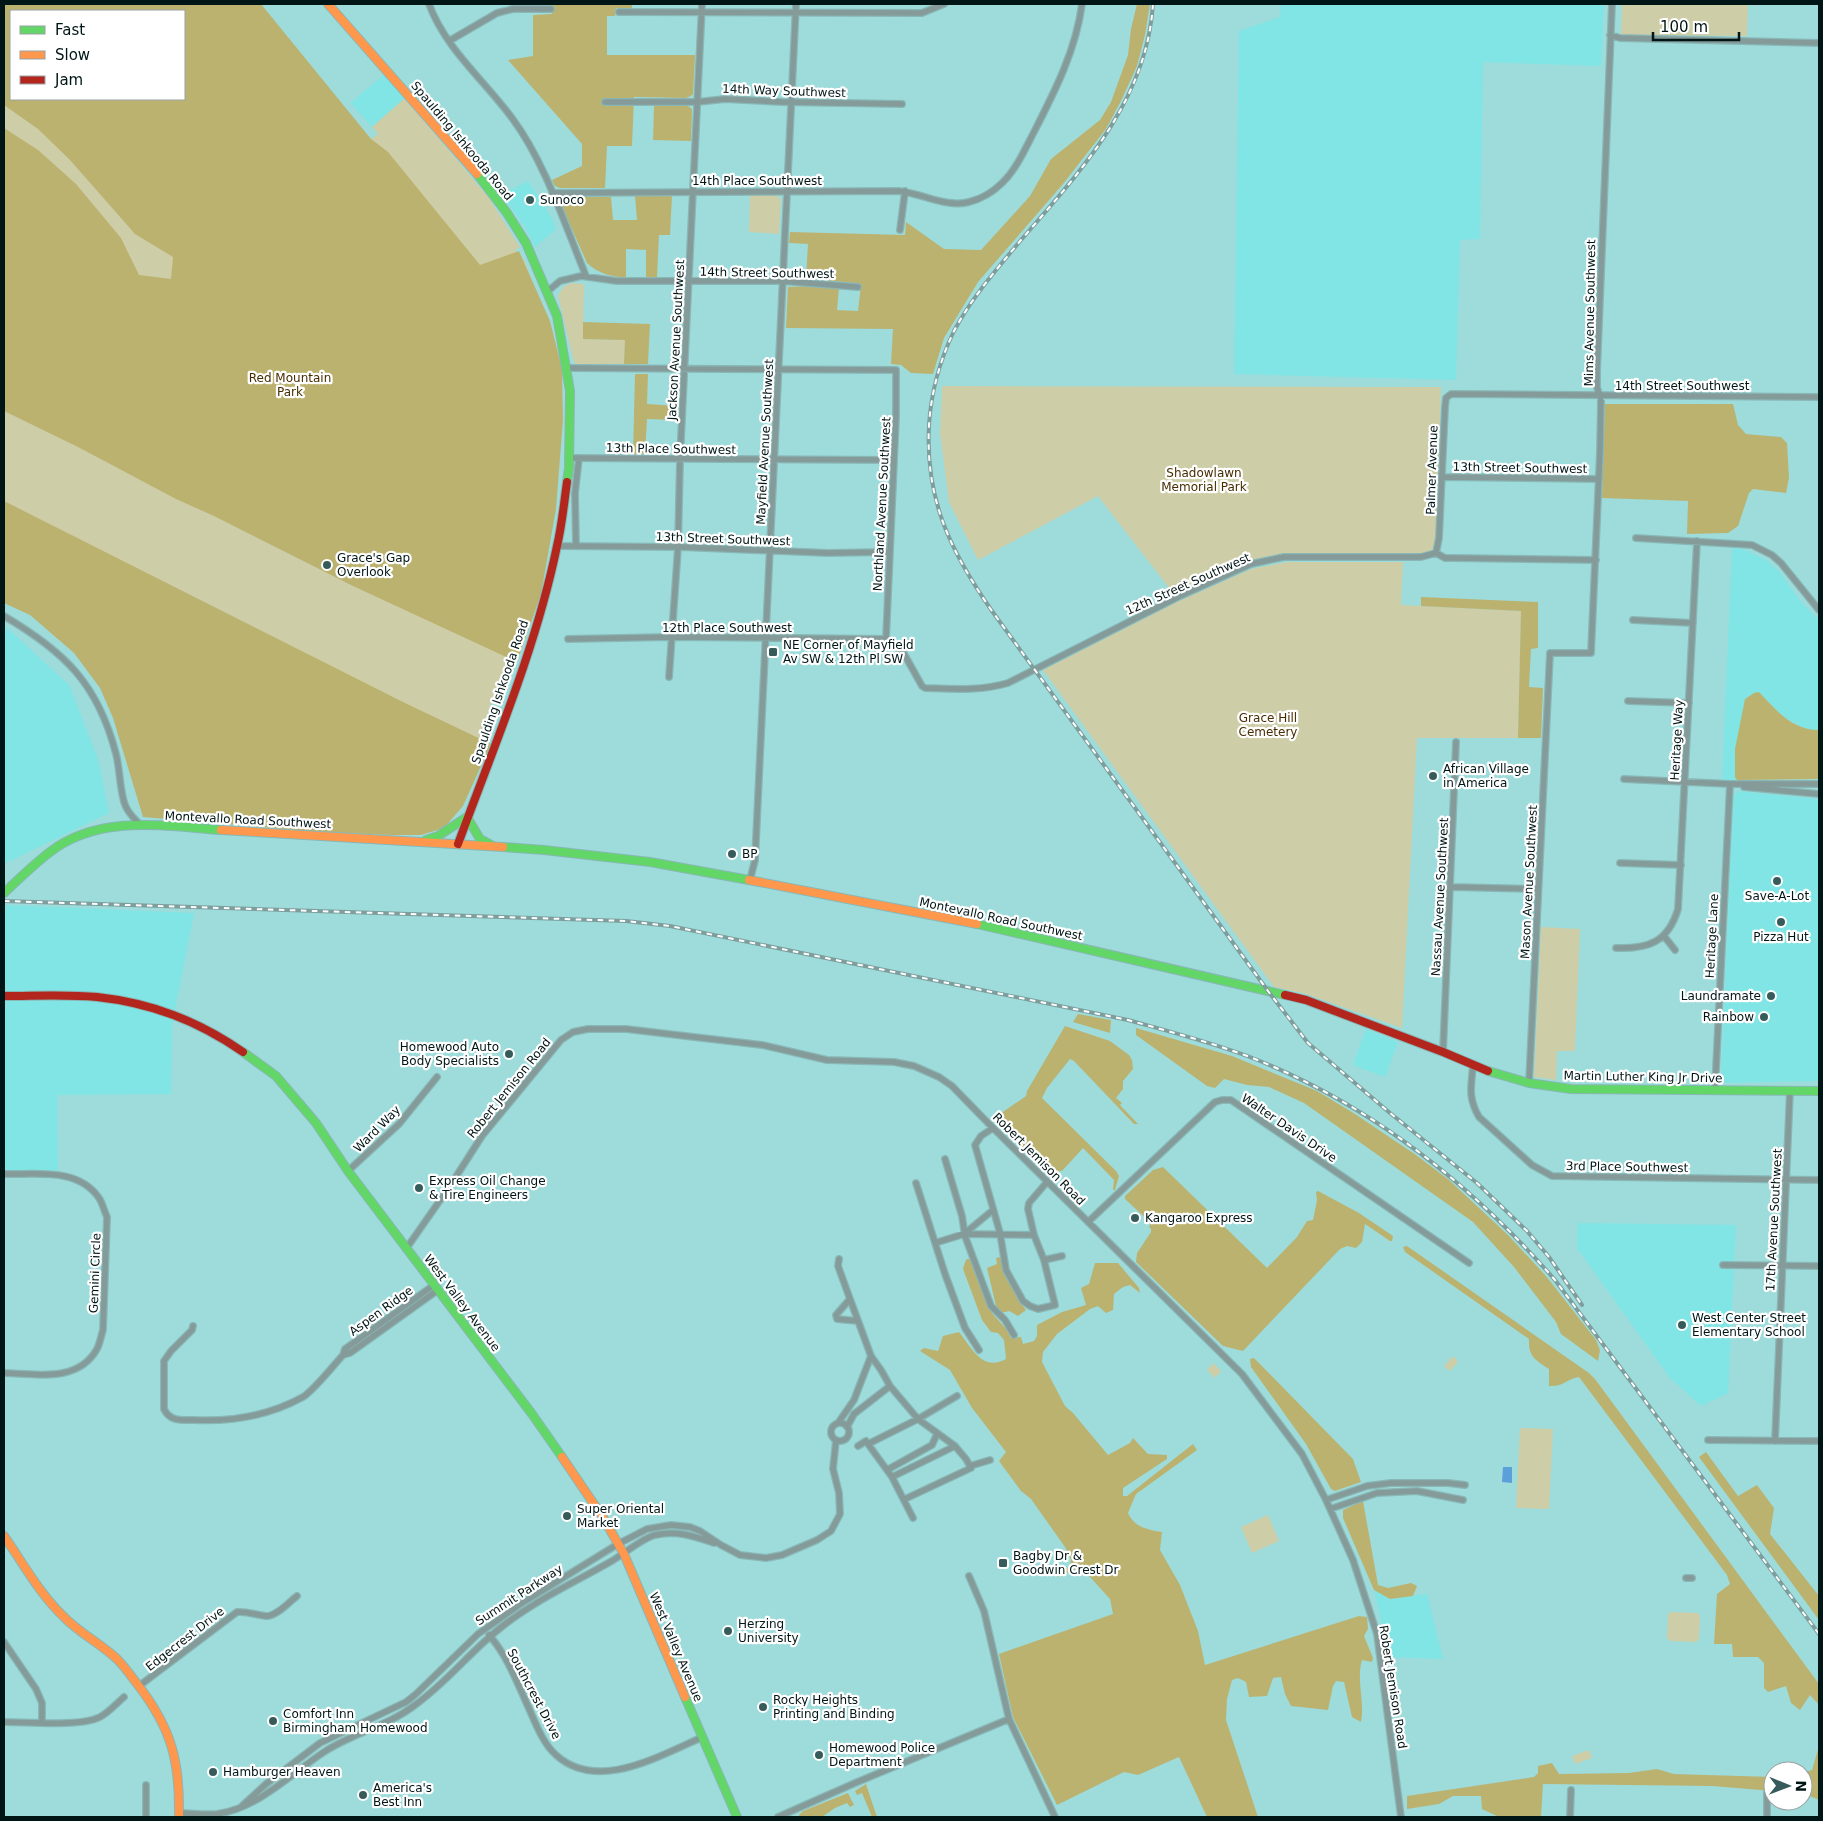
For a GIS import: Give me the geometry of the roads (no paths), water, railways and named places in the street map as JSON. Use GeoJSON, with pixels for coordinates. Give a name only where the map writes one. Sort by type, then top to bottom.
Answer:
{"type":"FeatureCollection","features":[{"type":"Feature","properties":{"kind":"main road","name":"Spaulding Ishkooda Road"},"geometry":{"type":"LineString","coordinates":[[328,4],[475,171],[505,209],[526,243],[548,291],[561,332],[567,368],[571,419],[569,458],[557,546],[545,598],[503,726],[458,844]]}},
{"type":"Feature","properties":{"kind":"main road"},"geometry":{"type":"LineString","coordinates":[[421,842],[438,836],[467,817],[480,839],[493,846]]}},
{"type":"Feature","properties":{"kind":"main road","name":"Montevallo Road Southwest"},"geometry":{"type":"LineString","coordinates":[[4,893],[51,851],[78,836],[111,826],[140,825],[544,850],[650,862],[957,919],[1306,1000],[1443,1052]]}},
{"type":"Feature","properties":{"kind":"main road","name":"West Valley Avenue"},"geometry":{"type":"LineString","coordinates":[[4,996],[96,997],[130,1002],[168,1012],[218,1035],[276,1076],[316,1123],[348,1171],[532,1414],[597,1508],[624,1554],[737,1817]]}},
{"type":"Feature","properties":{"kind":"main road","name":"Martin Luther King Jr Drive"},"geometry":{"type":"LineString","coordinates":[[1443,1052],[1501,1076],[1571,1089],[1819,1091]]}},
{"type":"Feature","properties":{"kind":"main road"},"geometry":{"type":"LineString","coordinates":[[4,1536],[53,1604],[71,1624],[117,1659],[139,1686],[164,1723],[175,1752],[179,1779],[179,1815]]}},
{"type":"Feature","properties":{"kind":"street"},"geometry":{"type":"LineString","coordinates":[[429,4],[439,27],[512,119],[536,159],[586,276]]}},
{"type":"Feature","properties":{"kind":"street","name":"Jackson Avenue Southwest"},"geometry":{"type":"LineString","coordinates":[[669,677],[678,547],[680,459],[702,4]]}},
{"type":"Feature","properties":{"kind":"street","name":"Mayfield Avenue Southwest"},"geometry":{"type":"LineString","coordinates":[[750,880],[754,860],[796,4]]}},
{"type":"Feature","properties":{"kind":"street"},"geometry":{"type":"LineString","coordinates":[[619,12],[922,13],[944,4]]}},
{"type":"Feature","properties":{"kind":"street","name":"14th Place Southwest"},"geometry":{"type":"LineString","coordinates":[[552,193],[905,191],[946,203],[961,203],[982,198],[1001,184],[1010,174],[1028,144],[1065,66],[1075,38],[1082,4]]}},
{"type":"Feature","properties":{"kind":"street","name":"Mims Avenue Southwest"},"geometry":{"type":"LineString","coordinates":[[1550,653],[1590,653],[1600,452],[1599,396],[1597,387],[1598,310],[1612,4]]}},
{"type":"Feature","properties":{"kind":"street"},"geometry":{"type":"LineString","coordinates":[[449,41],[487,18],[514,6],[551,9]]}},
{"type":"Feature","properties":{"kind":"street"},"geometry":{"type":"LineString","coordinates":[[1610,36],[1620,38],[1819,42]]}},
{"type":"Feature","properties":{"kind":"street","name":"14th Way Southwest"},"geometry":{"type":"LineString","coordinates":[[605,102],[697,102],[725,99],[902,104]]}},
{"type":"Feature","properties":{"kind":"street"},"geometry":{"type":"LineString","coordinates":[[900,230],[905,191]]}},
{"type":"Feature","properties":{"kind":"street","name":"14th Street Southwest"},"geometry":{"type":"LineString","coordinates":[[548,291],[560,281],[586,276],[617,281],[782,281],[858,286]]}},
{"type":"Feature","properties":{"kind":"street"},"geometry":{"type":"LineString","coordinates":[[567,368],[778,370]]}},
{"type":"Feature","properties":{"kind":"street","name":"Northland Avenue Southwest"},"geometry":{"type":"LineString","coordinates":[[778,370],[896,370],[896,416],[886,639]]}},
{"type":"Feature","properties":{"kind":"street","name":"14th Street Southwest"},"geometry":{"type":"LineString","coordinates":[[1455,393],[1819,397]]}},
{"type":"Feature","properties":{"kind":"street","name":"Palmer Avenue"},"geometry":{"type":"LineString","coordinates":[[1436,554],[1439,538],[1445,407],[1447,396],[1455,393]]}},
{"type":"Feature","properties":{"kind":"street","name":"13th Place Southwest"},"geometry":{"type":"LineString","coordinates":[[569,458],[893,460]]}},
{"type":"Feature","properties":{"kind":"street"},"geometry":{"type":"LineString","coordinates":[[576,546],[575,493],[578,458]]}},
{"type":"Feature","properties":{"kind":"street","name":"13th Street Southwest"},"geometry":{"type":"LineString","coordinates":[[1442,478],[1599,479]]}},
{"type":"Feature","properties":{"kind":"street"},"geometry":{"type":"LineString","coordinates":[[1636,538],[1752,545],[1772,555],[1781,563],[1819,610]]}},
{"type":"Feature","properties":{"kind":"street","name":"Heritage Way"},"geometry":{"type":"LineString","coordinates":[[1664,936],[1674,922],[1678,909],[1697,541]]}},
{"type":"Feature","properties":{"kind":"street","name":"13th Street Southwest"},"geometry":{"type":"LineString","coordinates":[[557,546],[678,547],[828,553],[889,552]]}},
{"type":"Feature","properties":{"kind":"street","name":"12th Street Southwest"},"geometry":{"type":"LineString","coordinates":[[886,639],[904,652],[922,686],[925,688],[964,690],[990,688],[1008,683],[1183,594],[1251,564],[1284,557],[1421,557],[1436,554],[1445,558],[1596,560]]}},
{"type":"Feature","properties":{"kind":"street"},"geometry":{"type":"LineString","coordinates":[[4,616],[35,634],[55,650],[82,678],[93,694],[107,723],[114,748],[125,807],[140,825]]}},
{"type":"Feature","properties":{"kind":"street"},"geometry":{"type":"LineString","coordinates":[[1632,620],[1693,623]]}},
{"type":"Feature","properties":{"kind":"street","name":"12th Place Southwest"},"geometry":{"type":"LineString","coordinates":[[568,639],[671,637],[886,639]]}},
{"type":"Feature","properties":{"kind":"street","name":"Mason Avenue Southwest"},"geometry":{"type":"LineString","coordinates":[[1529,1082],[1550,653]]}},
{"type":"Feature","properties":{"kind":"street"},"geometry":{"type":"LineString","coordinates":[[1628,700],[1689,703]]}},
{"type":"Feature","properties":{"kind":"street","name":"Nassau Avenue Southwest"},"geometry":{"type":"LineString","coordinates":[[1443,1052],[1456,742]]}},
{"type":"Feature","properties":{"kind":"street"},"geometry":{"type":"LineString","coordinates":[[1624,779],[1730,784],[1819,784]]}},
{"type":"Feature","properties":{"kind":"street"},"geometry":{"type":"LineString","coordinates":[[1730,784],[1752,788],[1819,794]]}},
{"type":"Feature","properties":{"kind":"street","name":"Heritage Lane"},"geometry":{"type":"LineString","coordinates":[[1715,1089],[1730,784]]}},
{"type":"Feature","properties":{"kind":"street"},"geometry":{"type":"LineString","coordinates":[[1620,863],[1681,865]]}},
{"type":"Feature","properties":{"kind":"street"},"geometry":{"type":"LineString","coordinates":[[1450,886],[1538,889]]}},
{"type":"Feature","properties":{"kind":"street"},"geometry":{"type":"LineString","coordinates":[[1616,948],[1634,948],[1650,945],[1664,936],[1675,950]]}},
{"type":"Feature","properties":{"kind":"street","name":"Robert Jemison Road"},"geometry":{"type":"LineString","coordinates":[[406,1248],[450,1186],[482,1136],[561,1040],[573,1032],[588,1029],[626,1029],[762,1044],[827,1060],[894,1062],[914,1066],[939,1077],[952,1086],[1242,1374],[1302,1454],[1326,1500],[1353,1560],[1377,1634],[1401,1817]]}},
{"type":"Feature","properties":{"kind":"street","name":"3rd Place Southwest"},"geometry":{"type":"LineString","coordinates":[[1473,1066],[1470,1096],[1479,1117],[1532,1164],[1552,1176],[1819,1180]]}},
{"type":"Feature","properties":{"kind":"street","name":"Ward Way"},"geometry":{"type":"LineString","coordinates":[[348,1171],[399,1124],[437,1077]]}},
{"type":"Feature","properties":{"kind":"street","name":"17th Avenue Southwest"},"geometry":{"type":"LineString","coordinates":[[1775,1441],[1790,1090]]}},
{"type":"Feature","properties":{"kind":"street","name":"Walter Davis Drive"},"geometry":{"type":"LineString","coordinates":[[1088,1222],[1215,1102],[1231,1100],[1469,1263]]}},
{"type":"Feature","properties":{"kind":"street"},"geometry":{"type":"LineString","coordinates":[[994,1128],[981,1136],[975,1145],[1000,1233],[1006,1270],[1023,1301],[1038,1310],[1055,1305],[1044,1260],[1034,1235],[1028,1209],[1029,1203],[1047,1182]]}},
{"type":"Feature","properties":{"kind":"street"},"geometry":{"type":"LineString","coordinates":[[945,1159],[962,1216],[964,1234],[991,1306],[1005,1320],[1014,1335]]}},
{"type":"Feature","properties":{"kind":"street","name":"Gemini Circle"},"geometry":{"type":"LineString","coordinates":[[4,1174],[63,1175],[75,1178],[91,1188],[96,1194],[107,1217],[103,1330],[98,1347],[91,1357],[75,1370],[57,1375],[4,1373]]}},
{"type":"Feature","properties":{"kind":"street"},"geometry":{"type":"LineString","coordinates":[[916,1182],[944,1274],[964,1328],[979,1350]]}},
{"type":"Feature","properties":{"kind":"street"},"geometry":{"type":"LineString","coordinates":[[964,1234],[993,1210]]}},
{"type":"Feature","properties":{"kind":"street"},"geometry":{"type":"LineString","coordinates":[[935,1243],[964,1234],[1000,1233],[1034,1235]]}},
{"type":"Feature","properties":{"kind":"street"},"geometry":{"type":"LineString","coordinates":[[1044,1260],[1062,1256]]}},
{"type":"Feature","properties":{"kind":"street"},"geometry":{"type":"LineString","coordinates":[[839,1259],[838,1266],[871,1356],[890,1386],[918,1419],[955,1446],[970,1466]]}},
{"type":"Feature","properties":{"kind":"street"},"geometry":{"type":"LineString","coordinates":[[1723,1265],[1819,1266]]}},
{"type":"Feature","properties":{"kind":"street","name":"Aspen Ridge"},"geometry":{"type":"LineString","coordinates":[[193,1326],[192,1330],[171,1351],[164,1361],[164,1409],[167,1415],[173,1419],[214,1421],[253,1416],[278,1408],[305,1396],[343,1355],[345,1349],[359,1343],[436,1288]]}},
{"type":"Feature","properties":{"kind":"street"},"geometry":{"type":"LineString","coordinates":[[850,1299],[836,1315],[837,1320],[858,1321]]}},
{"type":"Feature","properties":{"kind":"street"},"geometry":{"type":"LineString","coordinates":[[871,1356],[854,1400],[838,1423],[833,1426],[832,1436],[836,1440],[846,1438],[848,1433],[847,1427],[854,1414],[890,1386]]}},
{"type":"Feature","properties":{"kind":"street"},"geometry":{"type":"LineString","coordinates":[[868,1444],[918,1419],[957,1396]]}},
{"type":"Feature","properties":{"kind":"street"},"geometry":{"type":"LineString","coordinates":[[838,1423],[847,1427]]}},
{"type":"Feature","properties":{"kind":"street"},"geometry":{"type":"LineString","coordinates":[[887,1470],[932,1445],[937,1434]]}},
{"type":"Feature","properties":{"kind":"street"},"geometry":{"type":"LineString","coordinates":[[721,1545],[740,1555],[766,1558],[782,1554],[817,1540],[831,1531],[840,1514],[839,1494],[833,1469],[836,1440]]}},
{"type":"Feature","properties":{"kind":"street"},"geometry":{"type":"LineString","coordinates":[[1708,1440],[1819,1441]]}},
{"type":"Feature","properties":{"kind":"street"},"geometry":{"type":"LineString","coordinates":[[858,1446],[866,1441],[892,1477],[905,1499],[913,1518]]}},
{"type":"Feature","properties":{"kind":"street"},"geometry":{"type":"LineString","coordinates":[[892,1477],[955,1446]]}},
{"type":"Feature","properties":{"kind":"street"},"geometry":{"type":"LineString","coordinates":[[905,1499],[971,1468],[970,1466],[990,1460]]}},
{"type":"Feature","properties":{"kind":"street"},"geometry":{"type":"LineString","coordinates":[[1326,1500],[1367,1486],[1391,1483],[1448,1483],[1465,1485]]}},
{"type":"Feature","properties":{"kind":"street"},"geometry":{"type":"LineString","coordinates":[[1330,1509],[1377,1493],[1417,1491],[1464,1500]]}},
{"type":"Feature","properties":{"kind":"street","name":"Summit Parkway"},"geometry":{"type":"LineString","coordinates":[[242,1806],[266,1784],[320,1743],[406,1702],[478,1634],[519,1605],[618,1544],[647,1529],[671,1525],[690,1527],[700,1531],[721,1545]]}},
{"type":"Feature","properties":{"kind":"street","name":"Summit Parkway"},"geometry":{"type":"LineString","coordinates":[[179,1815],[217,1814],[242,1806],[278,1786],[324,1752],[343,1741],[394,1719],[415,1706],[436,1689],[491,1636],[523,1611],[624,1554],[652,1535],[684,1533],[721,1545]]}},
{"type":"Feature","properties":{"kind":"street"},"geometry":{"type":"LineString","coordinates":[[969,1576],[984,1611],[1009,1719],[1055,1817]]}},
{"type":"Feature","properties":{"kind":"street","name":"Edgecrest Drive"},"geometry":{"type":"LineString","coordinates":[[139,1686],[237,1612],[246,1611],[267,1617],[297,1596]]}},
{"type":"Feature","properties":{"kind":"street"},"geometry":{"type":"LineString","coordinates":[[483,1631],[491,1636]]}},
{"type":"Feature","properties":{"kind":"street","name":"Southcrest Drive"},"geometry":{"type":"LineString","coordinates":[[491,1636],[511,1670],[541,1734],[555,1754],[568,1764],[598,1772],[611,1772],[628,1768],[703,1737]]}},
{"type":"Feature","properties":{"kind":"street"},"geometry":{"type":"LineString","coordinates":[[4,1642],[36,1689],[42,1703],[42,1722]]}},
{"type":"Feature","properties":{"kind":"street"},"geometry":{"type":"LineString","coordinates":[[4,1722],[90,1720],[100,1717],[124,1697]]}},
{"type":"Feature","properties":{"kind":"street"},"geometry":{"type":"LineString","coordinates":[[778,1817],[855,1782],[1009,1719]]}},
{"type":"Feature","properties":{"kind":"street"},"geometry":{"type":"LineString","coordinates":[[146,1785],[146,1817]]}},
{"type":"Feature","properties":{"kind":"street"},"geometry":{"type":"LineString","coordinates":[[1570,1817],[1571,1790]]}},
{"type":"Feature","properties":{"kind":"railway"},"geometry":{"type":"LineString","coordinates":[[1153,4],[1148,39],[1138,72],[1124,103],[1107,132],[1066,188],[985,284],[961,319],[949,342],[940,365],[934,389],[929,425],[931,477],[936,501],[953,546],[964,568],[992,611],[1268,991],[1308,1043],[1390,1113],[1477,1183],[1527,1231],[1549,1257],[1582,1305]]}},
{"type":"Feature","properties":{"kind":"railway"},"geometry":{"type":"LineString","coordinates":[[4,901],[626,921],[670,926],[1128,1020],[1255,1059],[1299,1078],[1340,1100],[1380,1125],[1455,1181],[1523,1245],[1555,1280],[1819,1634]]}},
{"type":"Feature","properties":{"kind":"place","name":"Sunoco"},"geometry":{"type":"Point","coordinates":[530,200]}},
{"type":"Feature","properties":{"kind":"place","name":"Grace's Gap Overlook"},"geometry":{"type":"Point","coordinates":[327,565]}},
{"type":"Feature","properties":{"kind":"place","name":"NE Corner of Mayfield Av SW & 12th Pl SW"},"geometry":{"type":"Point","coordinates":[773,652]}},
{"type":"Feature","properties":{"kind":"place","name":"African Village in America"},"geometry":{"type":"Point","coordinates":[1433,776]}},
{"type":"Feature","properties":{"kind":"place","name":"BP"},"geometry":{"type":"Point","coordinates":[732,854]}},
{"type":"Feature","properties":{"kind":"place","name":"Save-A-Lot"},"geometry":{"type":"Point","coordinates":[1777,881]}},
{"type":"Feature","properties":{"kind":"place","name":"Pizza Hut"},"geometry":{"type":"Point","coordinates":[1781,922]}},
{"type":"Feature","properties":{"kind":"place","name":"Laundramate"},"geometry":{"type":"Point","coordinates":[1771,996]}},
{"type":"Feature","properties":{"kind":"place","name":"Rainbow"},"geometry":{"type":"Point","coordinates":[1764,1017]}},
{"type":"Feature","properties":{"kind":"place","name":"Homewood Auto Body Specialists"},"geometry":{"type":"Point","coordinates":[509,1054]}},
{"type":"Feature","properties":{"kind":"place","name":"Express Oil Change & Tire Engineers"},"geometry":{"type":"Point","coordinates":[419,1188]}},
{"type":"Feature","properties":{"kind":"place","name":"Kangaroo Express"},"geometry":{"type":"Point","coordinates":[1135,1218]}},
{"type":"Feature","properties":{"kind":"place","name":"West Center Street Elementary School"},"geometry":{"type":"Point","coordinates":[1682,1325]}},
{"type":"Feature","properties":{"kind":"place","name":"Super Oriental Market"},"geometry":{"type":"Point","coordinates":[567,1516]}},
{"type":"Feature","properties":{"kind":"place","name":"Bagby Dr & Goodwin Crest Dr"},"geometry":{"type":"Point","coordinates":[1003,1563]}},
{"type":"Feature","properties":{"kind":"place","name":"Herzing University"},"geometry":{"type":"Point","coordinates":[728,1631]}},
{"type":"Feature","properties":{"kind":"place","name":"Rocky Heights Printing and Binding"},"geometry":{"type":"Point","coordinates":[763,1707]}},
{"type":"Feature","properties":{"kind":"place","name":"Comfort Inn Birmingham Homewood"},"geometry":{"type":"Point","coordinates":[273,1721]}},
{"type":"Feature","properties":{"kind":"place","name":"Homewood Police Department"},"geometry":{"type":"Point","coordinates":[819,1755]}},
{"type":"Feature","properties":{"kind":"place","name":"Hamburger Heaven"},"geometry":{"type":"Point","coordinates":[213,1772]}},
{"type":"Feature","properties":{"kind":"place","name":"America's Best Inn"},"geometry":{"type":"Point","coordinates":[363,1795]}},
{"type":"Feature","properties":{"kind":"park label","name":"Red Mountain Park"},"geometry":{"type":"Point","coordinates":[290,385]}},
{"type":"Feature","properties":{"kind":"park label","name":"Shadowlawn Memorial Park"},"geometry":{"type":"Point","coordinates":[1204,480]}},
{"type":"Feature","properties":{"kind":"park label","name":"Grace Hill Cemetery"},"geometry":{"type":"Point","coordinates":[1268,725]}}]}
